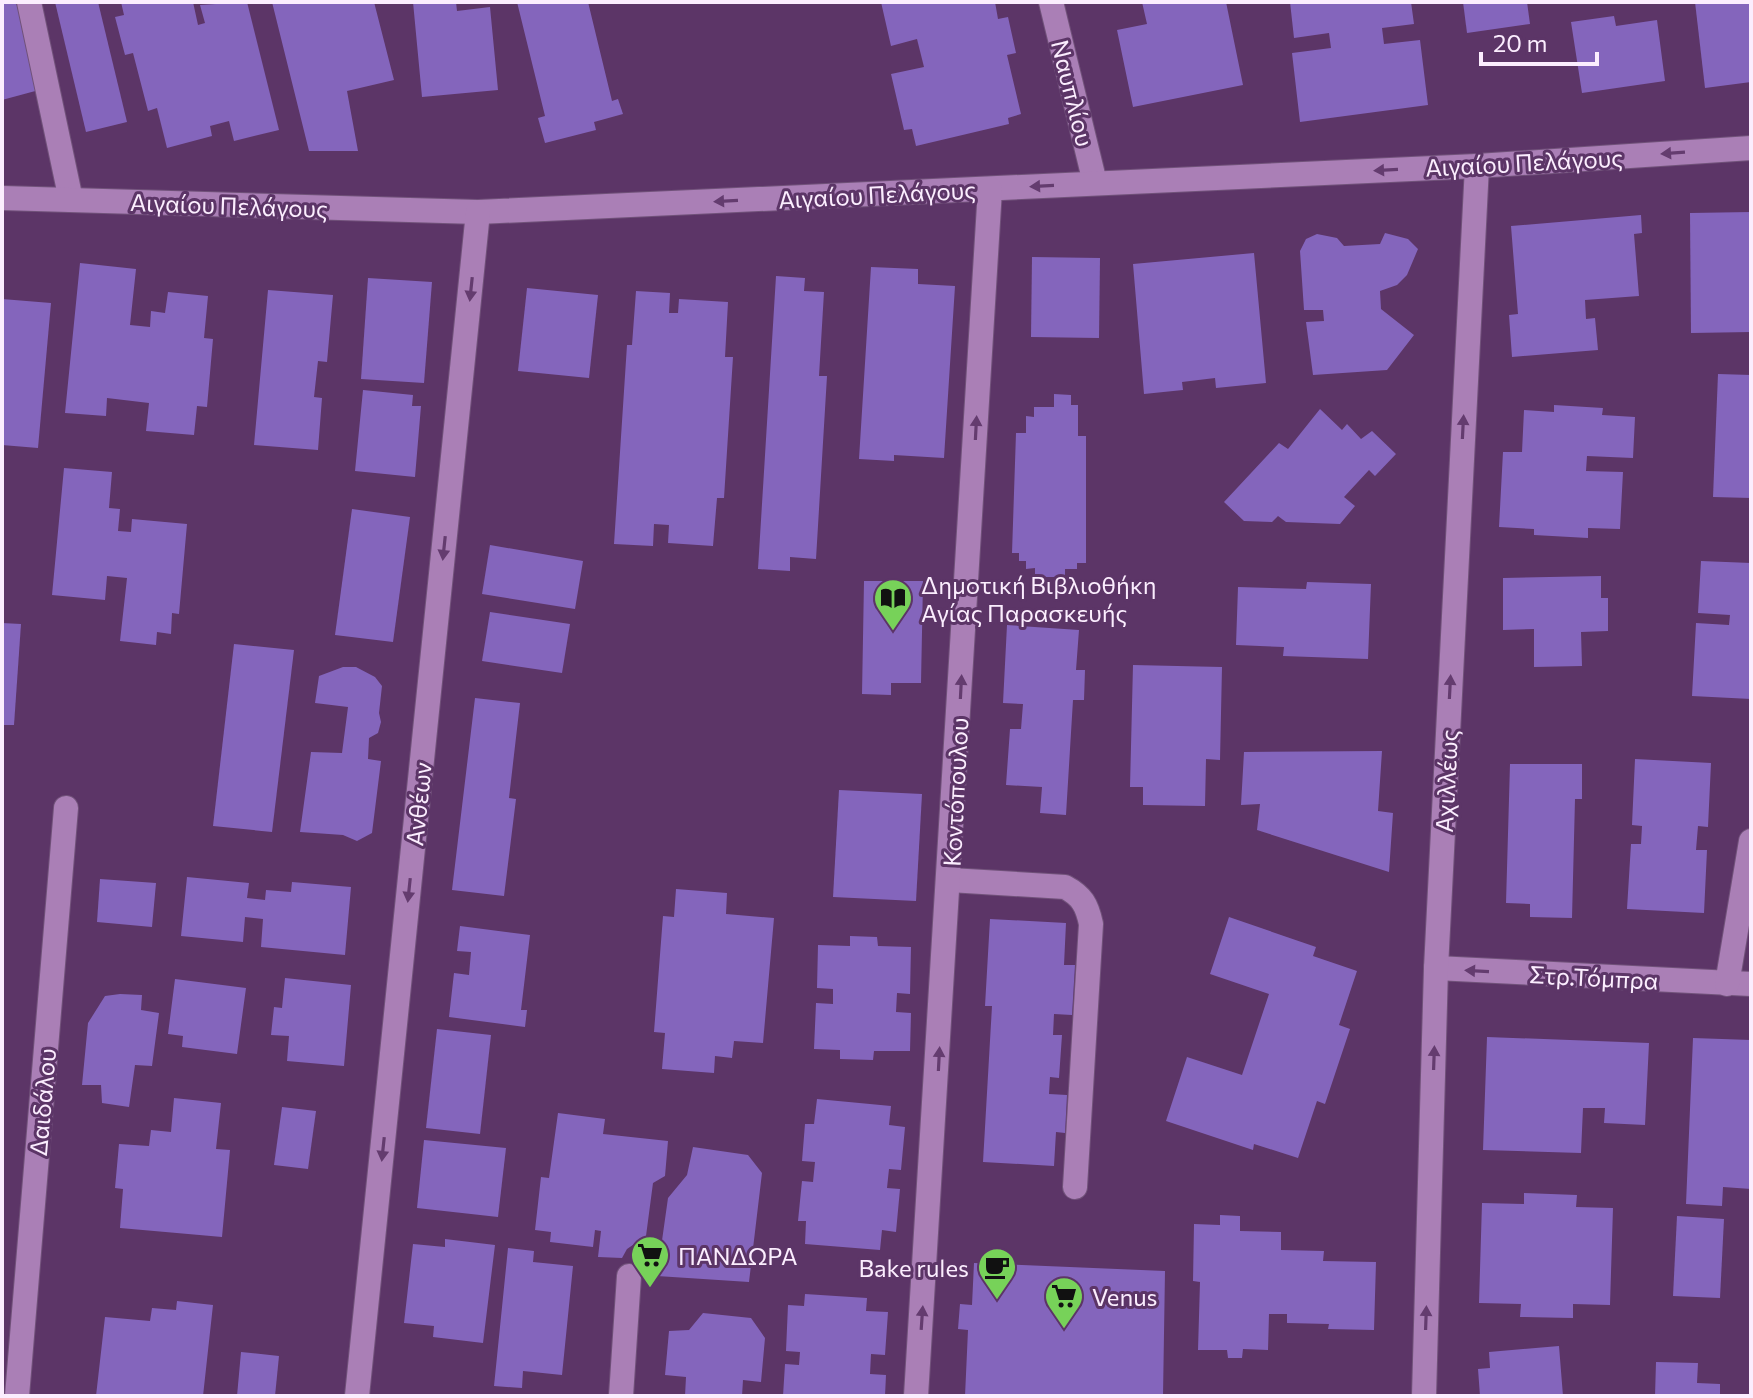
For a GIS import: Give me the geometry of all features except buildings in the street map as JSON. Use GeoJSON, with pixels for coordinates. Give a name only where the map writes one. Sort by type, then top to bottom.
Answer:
{"type":"FeatureCollection","features":[{"type":"Feature","properties":{"kind":"street"},"geometry":{"type":"LineString","coordinates":[[29,2],[71,200]]}},
{"type":"Feature","properties":{"kind":"street","name":"Ναυπλίου"},"geometry":{"type":"LineString","coordinates":[[1051,2],[1095,183]]}},
{"type":"Feature","properties":{"kind":"street","name":"Αιγαίου Πελάγους"},"geometry":{"type":"LineString","coordinates":[[2,198],[478,212],[1477,166],[1751,148]]}},
{"type":"Feature","properties":{"kind":"street","name":"Αχιλλέως"},"geometry":{"type":"LineString","coordinates":[[1424,1396],[1436,968],[1477,166]]}},
{"type":"Feature","properties":{"kind":"street","name":"Κοντόπουλου"},"geometry":{"type":"LineString","coordinates":[[916,1396],[990,189]]}},
{"type":"Feature","properties":{"kind":"street","name":"Ανθέων"},"geometry":{"type":"LineString","coordinates":[[357,1396],[478,212]]}},
{"type":"Feature","properties":{"kind":"street","name":"Δαιδάλου"},"geometry":{"type":"LineString","coordinates":[[17,1396],[66,808]]}},
{"type":"Feature","properties":{"kind":"street"},"geometry":{"type":"LineString","coordinates":[[1739,984],[1751,841]]}},
{"type":"Feature","properties":{"kind":"street"},"geometry":{"type":"LineString","coordinates":[[950,880],[1065,887],[1079,894],[1087,907],[1091,924],[1075,1187]]}},
{"type":"Feature","properties":{"kind":"street","name":"Στρ.Τόμπρα"},"geometry":{"type":"LineString","coordinates":[[1436,968],[1739,984]]}},
{"type":"Feature","properties":{"kind":"street"},"geometry":{"type":"LineString","coordinates":[[621,1396],[629,1276]]}},
{"type":"Feature","properties":{"kind":"place","name":"Δημοτική Βιβλιοθήκη Αγίας Παρασκευής"},"geometry":{"type":"Point","coordinates":[893,632]}},
{"type":"Feature","properties":{"kind":"place","name":"ΠΑΝΔΩΡΑ"},"geometry":{"type":"Point","coordinates":[650,1289]}},
{"type":"Feature","properties":{"kind":"place","name":"Bake rules"},"geometry":{"type":"Point","coordinates":[997,1301]}},
{"type":"Feature","properties":{"kind":"place","name":"Venus"},"geometry":{"type":"Point","coordinates":[1064,1330]}}]}
